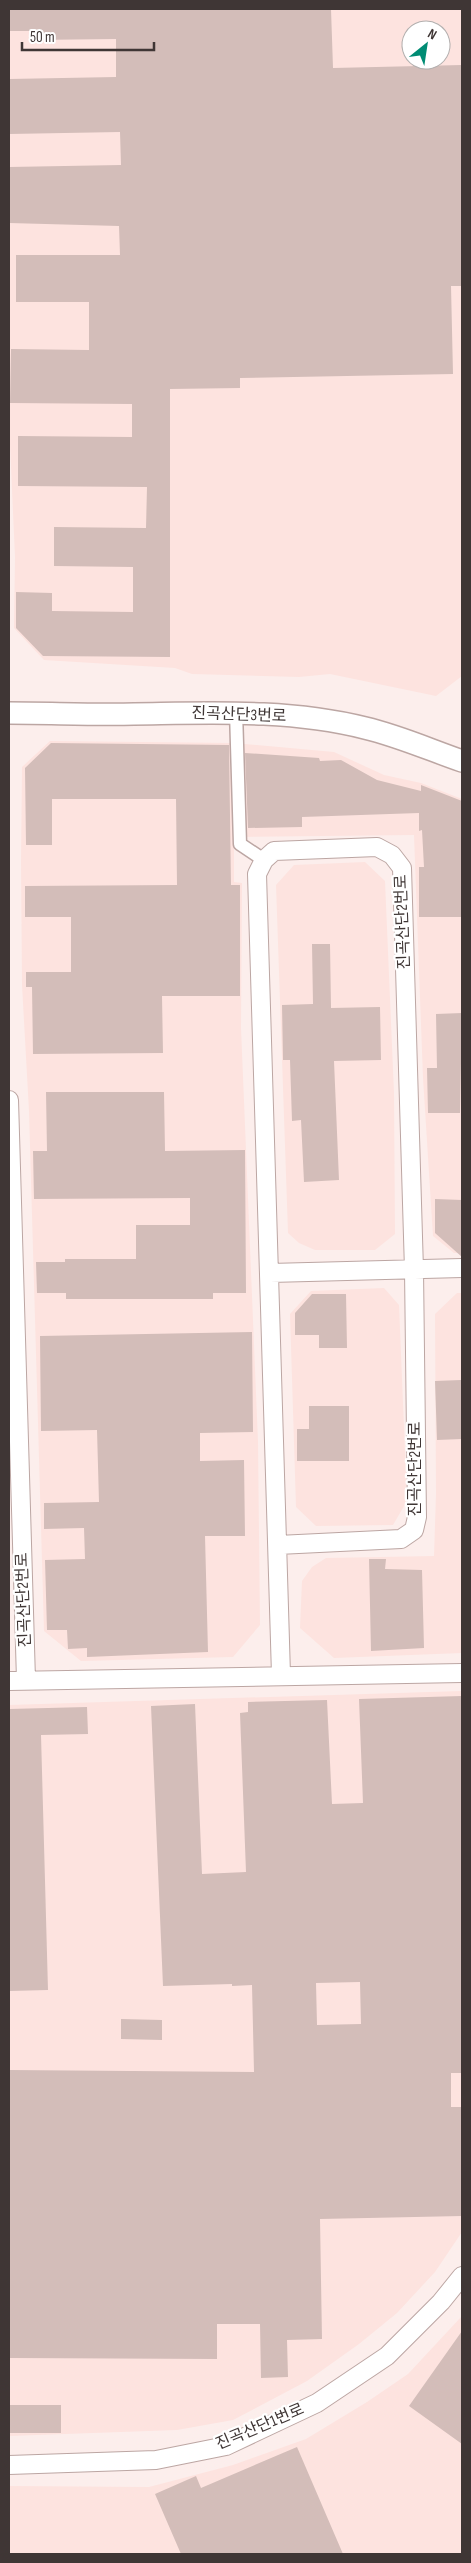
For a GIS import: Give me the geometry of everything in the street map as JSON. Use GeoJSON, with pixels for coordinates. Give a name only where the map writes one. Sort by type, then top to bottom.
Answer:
{"type":"FeatureCollection","features":[{"type":"Feature","properties":{"kind":"street","name":"진곡산단3번로"},"geometry":{"type":"LineString","coordinates":[[9,713],[132,714],[236,711],[308,718],[364,727],[414,742],[462,761]]}},
{"type":"Feature","properties":{"kind":"street"},"geometry":{"type":"LineString","coordinates":[[236,711],[240,844],[264,860],[258,874],[281,1675]]}},
{"type":"Feature","properties":{"kind":"street","name":"진곡산단2번로"},"geometry":{"type":"LineString","coordinates":[[264,860],[274,851],[377,847],[392,855],[402,868],[414,1270],[417,1508],[414,1530],[401,1539],[278,1545]]}},
{"type":"Feature","properties":{"kind":"street","name":"진곡산단2번로"},"geometry":{"type":"LineString","coordinates":[[9,1100],[26,1680]]}},
{"type":"Feature","properties":{"kind":"street"},"geometry":{"type":"LineString","coordinates":[[270,1273],[462,1268]]}},
{"type":"Feature","properties":{"kind":"street"},"geometry":{"type":"LineString","coordinates":[[9,1681],[462,1673]]}},
{"type":"Feature","properties":{"kind":"street","name":"진곡산단1번로"},"geometry":{"type":"LineString","coordinates":[[9,2465],[156,2460],[226,2446],[317,2402],[387,2356],[442,2302],[462,2276]]}},
{"type":"Feature","properties":{"kind":"shaded area"},"geometry":{"type":"Polygon","coordinates":[[[9,9],[462,9],[462,676],[436,696],[330,674],[299,677],[192,674],[175,668],[44,660],[14,628],[15,557],[9,422],[9,9]]]}},
{"type":"Feature","properties":{"kind":"shaded area"},"geometry":{"type":"Polygon","coordinates":[[[50,741],[233,743],[334,752],[384,775],[421,783],[462,799],[462,1253],[454,1253],[433,1236],[423,1078],[414,835],[234,837],[234,882],[242,883],[241,1028],[258,1442],[260,1625],[233,1657],[81,1661],[44,1631],[29,1111],[22,985],[21,862],[22,767],[50,741]]]}},
{"type":"Feature","properties":{"kind":"shaded area"},"geometry":{"type":"Polygon","coordinates":[[[365,862],[385,881],[394,1093],[395,1234],[375,1250],[315,1250],[299,1243],[288,1233],[276,885],[294,865],[365,862]]]}},
{"type":"Feature","properties":{"kind":"shaded area"},"geometry":{"type":"Polygon","coordinates":[[[384,1288],[399,1305],[407,1501],[393,1525],[316,1526],[296,1507],[290,1314],[311,1291],[384,1288]]]}},
{"type":"Feature","properties":{"kind":"shaded area"},"geometry":{"type":"Polygon","coordinates":[[[457,1293],[462,1293],[462,1653],[334,1658],[300,1628],[302,1581],[312,1567],[326,1558],[434,1556],[436,1494],[435,1314],[457,1293]]]}},
{"type":"Feature","properties":{"kind":"shaded area"},"geometry":{"type":"Polygon","coordinates":[[[462,1691],[462,2232],[435,2272],[397,2313],[359,2344],[307,2381],[233,2420],[177,2430],[9,2436],[9,1705],[462,1691]]]}},
{"type":"Feature","properties":{"kind":"shaded area"},"geometry":{"type":"Polygon","coordinates":[[[462,2316],[462,2554],[9,2554],[9,2486],[149,2487],[233,2465],[306,2439],[367,2402],[408,2374],[462,2316]]]}},
{"type":"Feature","properties":{"kind":"building"},"geometry":{"type":"Polygon","coordinates":[[[9,9],[331,9],[333,68],[401,66],[401,70],[451,70],[451,65],[462,65],[462,286],[451,286],[453,374],[240,378],[240,388],[170,389],[170,657],[43,656],[16,628],[16,592],[52,593],[52,611],[133,612],[133,567],[54,566],[54,527],[146,528],[147,487],[18,486],[18,436],[132,437],[132,404],[10,403],[11,349],[89,350],[89,302],[16,302],[16,255],[120,255],[119,226],[9,223],[9,167],[121,165],[120,132],[9,134],[9,79],[116,77],[116,39],[33,40],[33,31],[9,31],[9,9]]]}},
{"type":"Feature","properties":{"kind":"building"},"geometry":{"type":"Polygon","coordinates":[[[51,743],[229,745],[231,885],[240,885],[240,996],[162,996],[163,1053],[33,1054],[32,987],[26,987],[26,972],[71,972],[71,917],[25,917],[25,886],[177,885],[176,799],[52,799],[52,845],[26,845],[25,768],[51,743]]]}},
{"type":"Feature","properties":{"kind":"building"},"geometry":{"type":"Polygon","coordinates":[[[245,753],[319,758],[320,761],[341,760],[377,780],[421,791],[421,785],[462,801],[462,917],[419,917],[419,867],[424,867],[422,830],[419,831],[419,813],[302,817],[302,827],[248,828],[245,753]]]}},
{"type":"Feature","properties":{"kind":"building"},"geometry":{"type":"Polygon","coordinates":[[[312,944],[330,944],[331,1008],[380,1007],[381,1060],[334,1061],[339,1180],[304,1182],[301,1120],[292,1121],[290,1060],[283,1060],[282,1005],[313,1004],[312,944]]]}},
{"type":"Feature","properties":{"kind":"building"},"geometry":{"type":"Polygon","coordinates":[[[462,1013],[460,1113],[428,1113],[427,1068],[437,1068],[436,1014],[462,1013]]]}},
{"type":"Feature","properties":{"kind":"building"},"geometry":{"type":"Polygon","coordinates":[[[46,1092],[164,1092],[165,1151],[245,1150],[246,1293],[213,1293],[213,1299],[66,1299],[66,1293],[37,1293],[36,1262],[65,1262],[65,1259],[136,1259],[136,1225],[190,1225],[190,1198],[34,1199],[33,1151],[47,1151],[46,1092]]]}},
{"type":"Feature","properties":{"kind":"building"},"geometry":{"type":"Polygon","coordinates":[[[435,1199],[462,1200],[462,1257],[435,1233],[435,1199]]]}},
{"type":"Feature","properties":{"kind":"building"},"geometry":{"type":"Polygon","coordinates":[[[312,1294],[346,1294],[347,1348],[319,1348],[319,1335],[295,1335],[295,1313],[312,1294]]]}},
{"type":"Feature","properties":{"kind":"building"},"geometry":{"type":"Polygon","coordinates":[[[252,1332],[253,1432],[200,1433],[200,1461],[244,1460],[245,1536],[205,1536],[208,1652],[87,1657],[87,1648],[68,1649],[67,1630],[47,1630],[45,1560],[85,1559],[84,1528],[44,1529],[44,1503],[99,1502],[97,1430],[41,1431],[40,1336],[252,1332]]]}},
{"type":"Feature","properties":{"kind":"building"},"geometry":{"type":"Polygon","coordinates":[[[461,1380],[462,1439],[437,1440],[435,1381],[461,1380]]]}},
{"type":"Feature","properties":{"kind":"building"},"geometry":{"type":"Polygon","coordinates":[[[309,1406],[349,1406],[349,1461],[297,1461],[297,1429],[309,1429],[309,1406]]]}},
{"type":"Feature","properties":{"kind":"building"},"geometry":{"type":"Polygon","coordinates":[[[369,1559],[386,1559],[385,1569],[422,1570],[424,1648],[371,1651],[369,1559]]]}},
{"type":"Feature","properties":{"kind":"building"},"geometry":{"type":"Polygon","coordinates":[[[462,1696],[462,2073],[451,2073],[451,2107],[462,2107],[462,2216],[320,2219],[322,2339],[287,2340],[288,2377],[261,2378],[260,2324],[217,2324],[217,2359],[9,2358],[9,2070],[254,2072],[252,1985],[163,1986],[151,1706],[195,1704],[202,1874],[246,1872],[240,1713],[248,1712],[248,1702],[327,1700],[332,1804],[363,1803],[359,1699],[462,1696]],[[360,1982],[316,1983],[317,2025],[361,2024],[360,1982]]]}},
{"type":"Feature","properties":{"kind":"building"},"geometry":{"type":"Polygon","coordinates":[[[87,1707],[88,1734],[41,1735],[48,1990],[9,1991],[9,1709],[87,1707]]]}},
{"type":"Feature","properties":{"kind":"building"},"geometry":{"type":"Polygon","coordinates":[[[121,2019],[162,2020],[162,2040],[121,2039],[121,2019]]]}},
{"type":"Feature","properties":{"kind":"building"},"geometry":{"type":"Polygon","coordinates":[[[462,2331],[462,2444],[409,2406],[462,2331]]]}},
{"type":"Feature","properties":{"kind":"building"},"geometry":{"type":"Polygon","coordinates":[[[9,2405],[61,2405],[61,2433],[9,2433],[9,2405]]]}},
{"type":"Feature","properties":{"kind":"building"},"geometry":{"type":"Polygon","coordinates":[[[297,2447],[343,2554],[181,2554],[155,2494],[196,2476],[201,2488],[297,2447]]]}}]}
